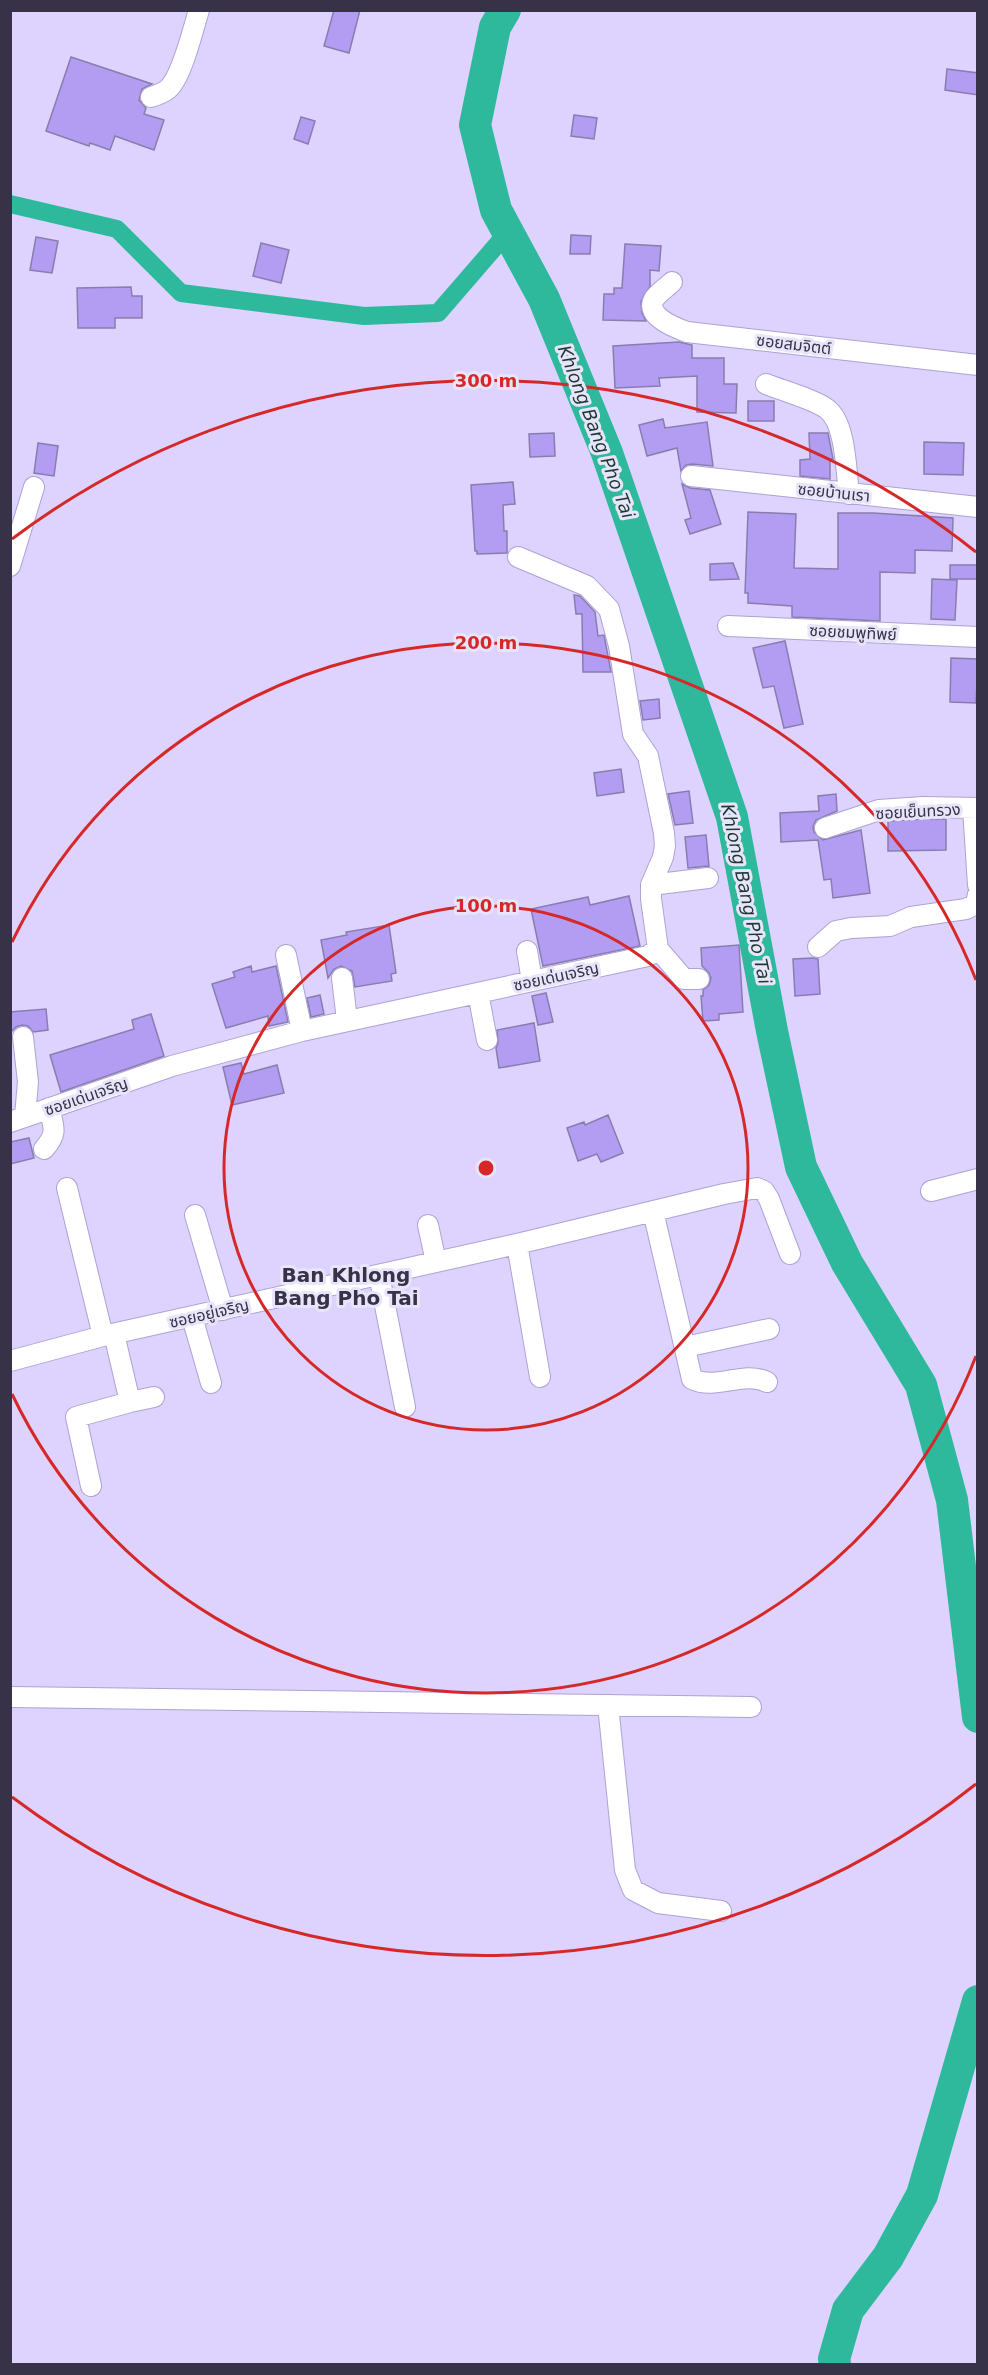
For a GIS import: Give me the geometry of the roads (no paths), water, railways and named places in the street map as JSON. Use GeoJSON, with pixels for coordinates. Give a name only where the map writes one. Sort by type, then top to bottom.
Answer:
{"type":"FeatureCollection","features":[{"type":"Feature","properties":{"kind":"street"},"geometry":{"type":"LineString","coordinates":[[151,97],[171,87],[187,52],[199,10]]}},
{"type":"Feature","properties":{"kind":"street","name":"ซอยสมจิตต์"},"geometry":{"type":"LineString","coordinates":[[672,282],[654,299],[652,307],[654,313],[673,327],[687,332],[978,365]]}},
{"type":"Feature","properties":{"kind":"street"},"geometry":{"type":"LineString","coordinates":[[766,384],[826,408],[835,417],[840,429],[849,494]]}},
{"type":"Feature","properties":{"kind":"street","name":"ซอยบ้านเรา"},"geometry":{"type":"LineString","coordinates":[[691,476],[978,507]]}},
{"type":"Feature","properties":{"kind":"street"},"geometry":{"type":"LineString","coordinates":[[10,566],[34,487]]}},
{"type":"Feature","properties":{"kind":"street"},"geometry":{"type":"LineString","coordinates":[[518,557],[587,586],[609,609],[619,646],[633,734],[648,756],[664,833],[663,857],[651,885],[658,949],[684,979],[699,979]]}},
{"type":"Feature","properties":{"kind":"street","name":"ซอยชมพูทิพย์"},"geometry":{"type":"LineString","coordinates":[[728,626],[978,637]]}},
{"type":"Feature","properties":{"kind":"street"},"geometry":{"type":"LineString","coordinates":[[976,808],[978,885]]}},
{"type":"Feature","properties":{"kind":"street","name":"ซอยเย็นทรวง"},"geometry":{"type":"LineString","coordinates":[[825,828],[879,810],[976,808]]}},
{"type":"Feature","properties":{"kind":"street"},"geometry":{"type":"LineString","coordinates":[[651,885],[708,878]]}},
{"type":"Feature","properties":{"kind":"street"},"geometry":{"type":"LineString","coordinates":[[818,947],[836,932],[851,928],[890,926],[911,917],[966,909],[976,904],[978,894]]}},
{"type":"Feature","properties":{"kind":"street","name":"ซอยเด่นเจริญ"},"geometry":{"type":"LineString","coordinates":[[18,1119],[172,1066],[302,1031],[648,956],[658,949]]}},
{"type":"Feature","properties":{"kind":"street"},"geometry":{"type":"LineString","coordinates":[[527,951],[532,981]]}},
{"type":"Feature","properties":{"kind":"street"},"geometry":{"type":"LineString","coordinates":[[286,955],[302,1031]]}},
{"type":"Feature","properties":{"kind":"street"},"geometry":{"type":"LineString","coordinates":[[342,978],[346,1020]]}},
{"type":"Feature","properties":{"kind":"street"},"geometry":{"type":"LineString","coordinates":[[478,993],[487,1040]]}},
{"type":"Feature","properties":{"kind":"street"},"geometry":{"type":"LineString","coordinates":[[18,1119],[28,1082],[23,1037]]}},
{"type":"Feature","properties":{"kind":"street"},"geometry":{"type":"LineString","coordinates":[[44,1149],[54,1138],[55,1130],[50,1108]]}},
{"type":"Feature","properties":{"kind":"street"},"geometry":{"type":"LineString","coordinates":[[931,1191],[978,1179]]}},
{"type":"Feature","properties":{"kind":"street"},"geometry":{"type":"LineString","coordinates":[[67,1188],[130,1402]]}},
{"type":"Feature","properties":{"kind":"street","name":"ซอยอยู่เจริญ"},"geometry":{"type":"LineString","coordinates":[[10,1361],[109,1335],[758,1188],[764,1191],[769,1199],[790,1254]]}},
{"type":"Feature","properties":{"kind":"street"},"geometry":{"type":"LineString","coordinates":[[653,1210],[692,1379],[700,1383],[758,1377],[767,1382]]}},
{"type":"Feature","properties":{"kind":"street"},"geometry":{"type":"LineString","coordinates":[[195,1215],[223,1310]]}},
{"type":"Feature","properties":{"kind":"street"},"geometry":{"type":"LineString","coordinates":[[428,1225],[436,1262]]}},
{"type":"Feature","properties":{"kind":"street"},"geometry":{"type":"LineString","coordinates":[[516,1244],[540,1377]]}},
{"type":"Feature","properties":{"kind":"street"},"geometry":{"type":"LineString","coordinates":[[379,1275],[405,1407]]}},
{"type":"Feature","properties":{"kind":"street"},"geometry":{"type":"LineString","coordinates":[[192,1317],[211,1383]]}},
{"type":"Feature","properties":{"kind":"street"},"geometry":{"type":"LineString","coordinates":[[685,1347],[769,1329]]}},
{"type":"Feature","properties":{"kind":"street"},"geometry":{"type":"LineString","coordinates":[[91,1486],[76,1417],[154,1397]]}},
{"type":"Feature","properties":{"kind":"street"},"geometry":{"type":"LineString","coordinates":[[10,1697],[751,1707]]}},
{"type":"Feature","properties":{"kind":"street"},"geometry":{"type":"LineString","coordinates":[[608,1705],[625,1870],[633,1890],[658,1903],[721,1911]]}},
{"type":"Feature","properties":{"kind":"waterway","name":"Khlong Bang Pho Tai"},"geometry":{"type":"LineString","coordinates":[[505,10],[495,27],[475,125],[496,210],[544,299],[607,453],[732,817],[772,1031],[801,1167],[847,1263],[921,1385],[952,1500],[978,1717]]}},
{"type":"Feature","properties":{"kind":"waterway"},"geometry":{"type":"LineString","coordinates":[[10,204],[117,229],[181,293],[364,316],[438,313],[508,232]]}},
{"type":"Feature","properties":{"kind":"waterway","name":"Khlong Bang Pho Tai"},"geometry":{"type":"LineString","coordinates":[[835,2364],[834,2359],[848,2310],[888,2257],[922,2195],[978,2001]]}},
{"type":"Feature","properties":{"kind":"district","name":"Ban Khlong Bang Pho Tai"},"geometry":{"type":"Point","coordinates":[346,1286]}}]}
